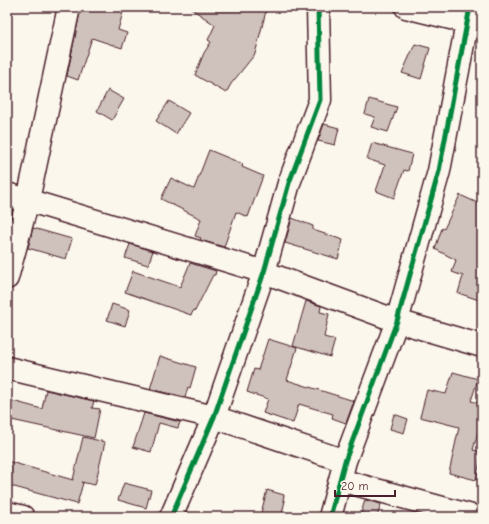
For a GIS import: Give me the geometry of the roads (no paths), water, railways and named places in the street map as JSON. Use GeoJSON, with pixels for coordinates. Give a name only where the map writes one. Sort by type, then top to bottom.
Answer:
{"type":"FeatureCollection","features":[{"type":"Feature","properties":{"kind":"street"},"geometry":{"type":"LineString","coordinates":[[7,278],[28,200],[69,7]]}},
{"type":"Feature","properties":{"kind":"street"},"geometry":{"type":"LineString","coordinates":[[171,517],[214,417],[264,272],[289,182],[320,100],[318,7]]}},
{"type":"Feature","properties":{"kind":"street"},"geometry":{"type":"LineString","coordinates":[[330,517],[343,470],[397,321],[439,170],[472,12],[406,7]]}},
{"type":"Feature","properties":{"kind":"street"},"geometry":{"type":"LineString","coordinates":[[7,194],[264,272],[397,321],[482,346]]}},
{"type":"Feature","properties":{"kind":"street"},"geometry":{"type":"LineString","coordinates":[[7,368],[214,417],[343,470],[476,517]]}},
{"type":"Feature","properties":{"kind":"street"},"geometry":{"type":"LineString","coordinates":[[7,512],[23,517]]}}]}
